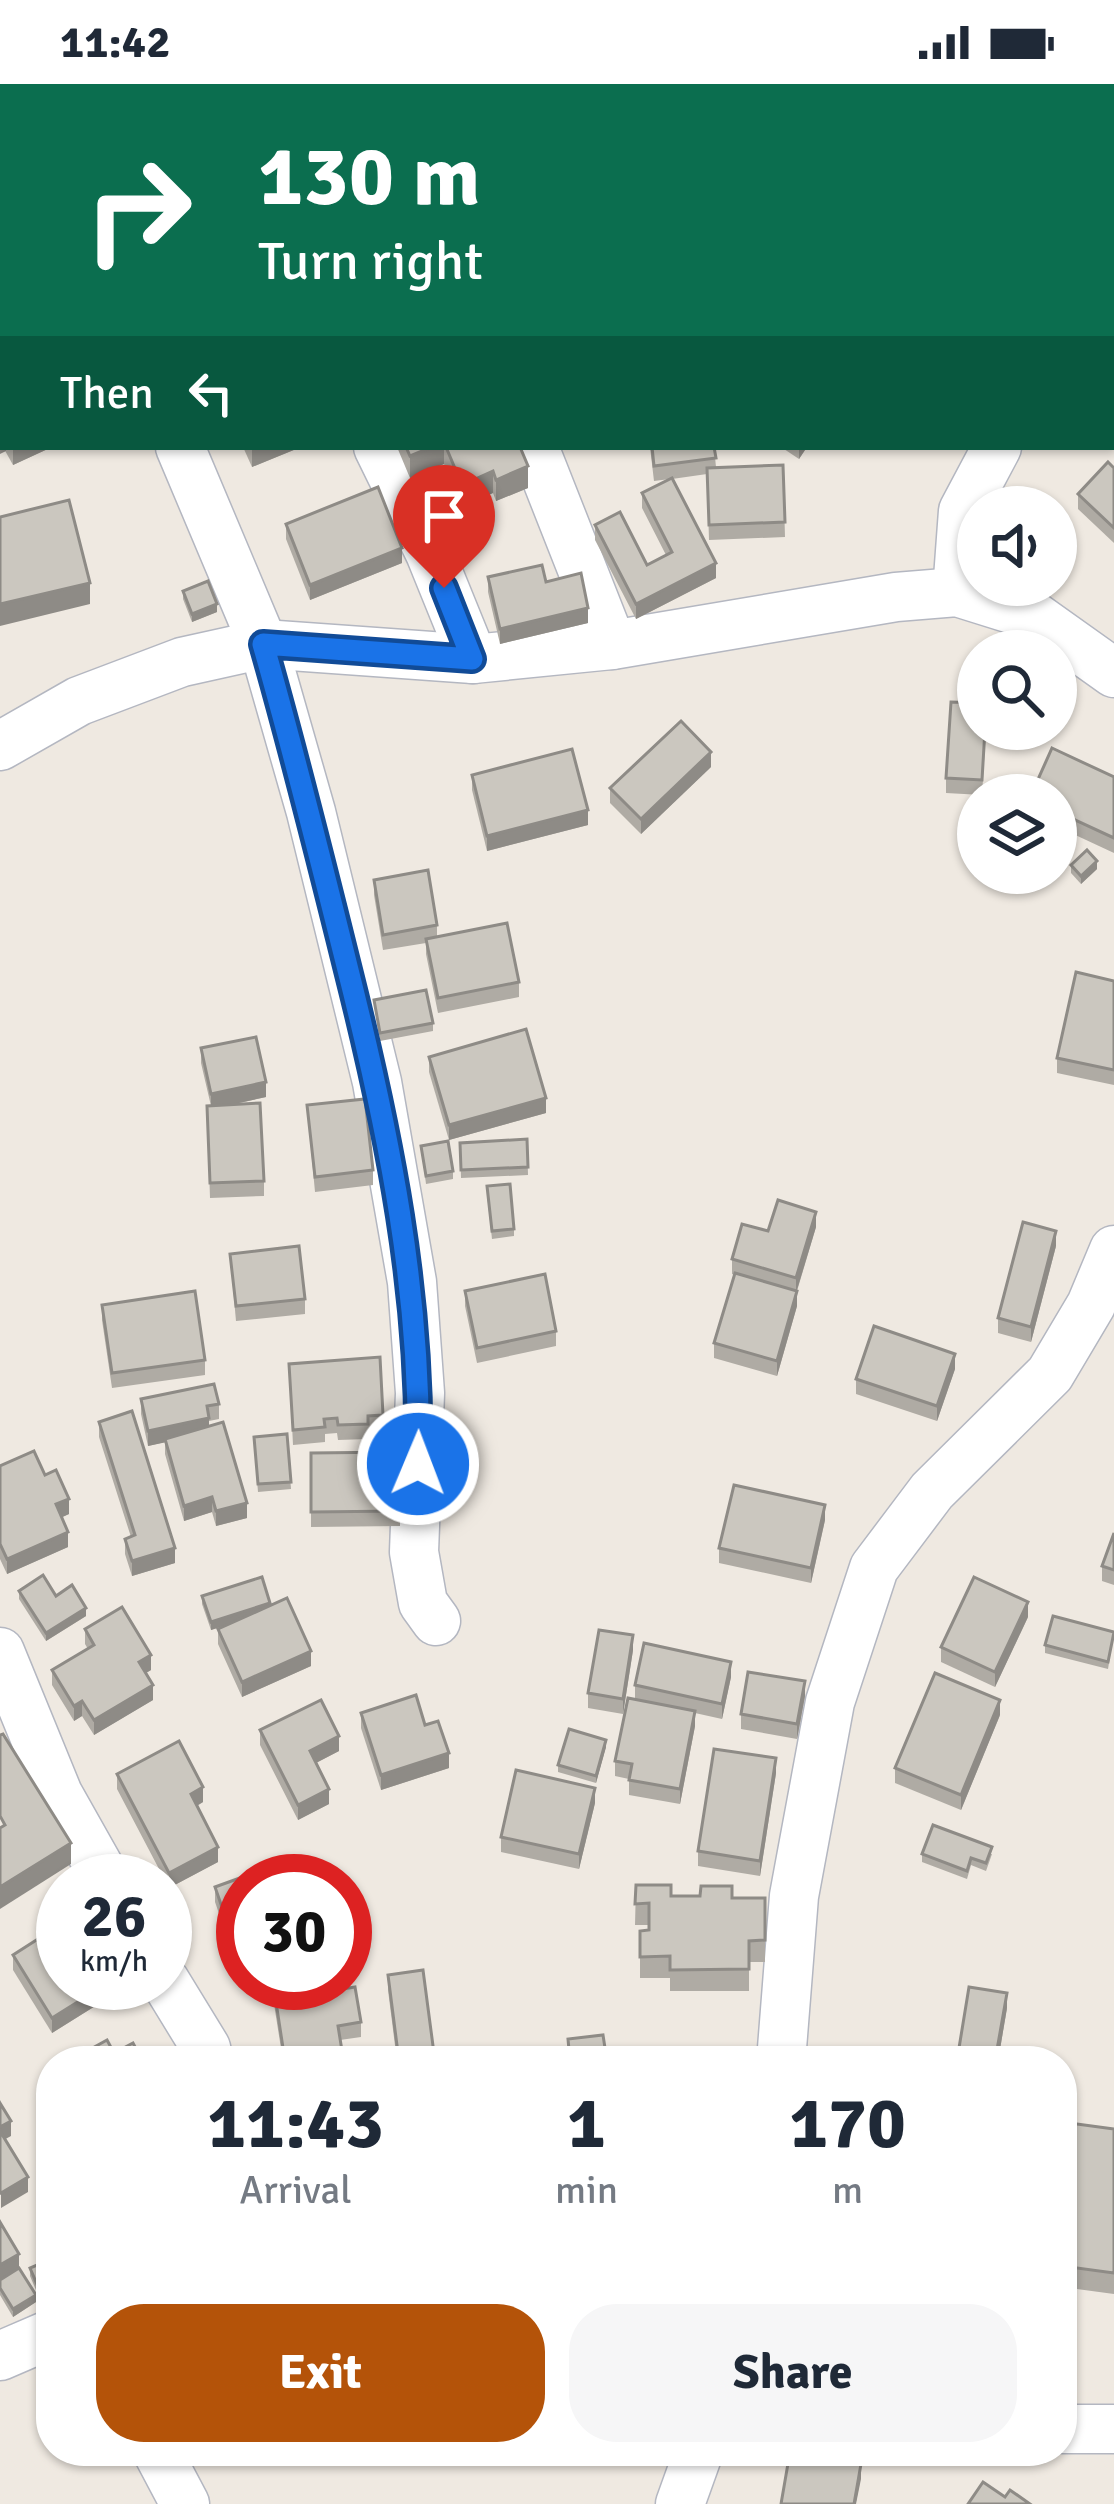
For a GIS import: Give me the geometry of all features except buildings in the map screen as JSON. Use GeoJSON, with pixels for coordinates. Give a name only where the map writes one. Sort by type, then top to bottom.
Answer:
{"type":"FeatureCollection","features":[{"type":"Feature","properties":{"kind":"street"},"geometry":{"type":"LineString","coordinates":[[181,450],[263,644],[311,812],[380,1102],[412,1282],[420,1393],[414,1552],[423,1603],[436,1621]]}},
{"type":"Feature","properties":{"kind":"street"},"geometry":{"type":"LineString","coordinates":[[379,450],[430,553],[472,659]]}},
{"type":"Feature","properties":{"kind":"street"},"geometry":{"type":"LineString","coordinates":[[535,450],[612,645]]}},
{"type":"Feature","properties":{"kind":"street"},"geometry":{"type":"LineString","coordinates":[[977,486],[996,450]]}},
{"type":"Feature","properties":{"kind":"street"},"geometry":{"type":"LineString","coordinates":[[0,746],[80,700],[182,662],[263,644],[472,659],[612,645],[896,597],[957,592]]}},
{"type":"Feature","properties":{"kind":"street"},"geometry":{"type":"LineString","coordinates":[[1002,606],[1034,616],[1114,673]]}},
{"type":"Feature","properties":{"kind":"street"},"geometry":{"type":"LineString","coordinates":[[782,2046],[794,1897],[826,1724],[874,1568],[932,1491],[1050,1374],[1091,1305],[1114,1250]]}},
{"type":"Feature","properties":{"kind":"street"},"geometry":{"type":"LineString","coordinates":[[0,1652],[58,1794],[91,1854]]}},
{"type":"Feature","properties":{"kind":"street"},"geometry":{"type":"LineString","coordinates":[[182,2010],[205,2046]]}},
{"type":"Feature","properties":{"kind":"street"},"geometry":{"type":"LineString","coordinates":[[0,2356],[36,2340]]}},
{"type":"Feature","properties":{"kind":"street"},"geometry":{"type":"LineString","coordinates":[[1077,2428],[1114,2429]]}},
{"type":"Feature","properties":{"kind":"street"},"geometry":{"type":"LineString","coordinates":[[165,2466],[185,2504]]}},
{"type":"Feature","properties":{"kind":"street"},"geometry":{"type":"LineString","coordinates":[[680,2504],[694,2466]]}},
{"type":"Feature","properties":{"kind":"route"},"geometry":{"type":"LineString","coordinates":[[418,1464],[420,1393],[412,1282],[376,1082],[311,812],[263,644],[472,659],[444,588]]}}]}
